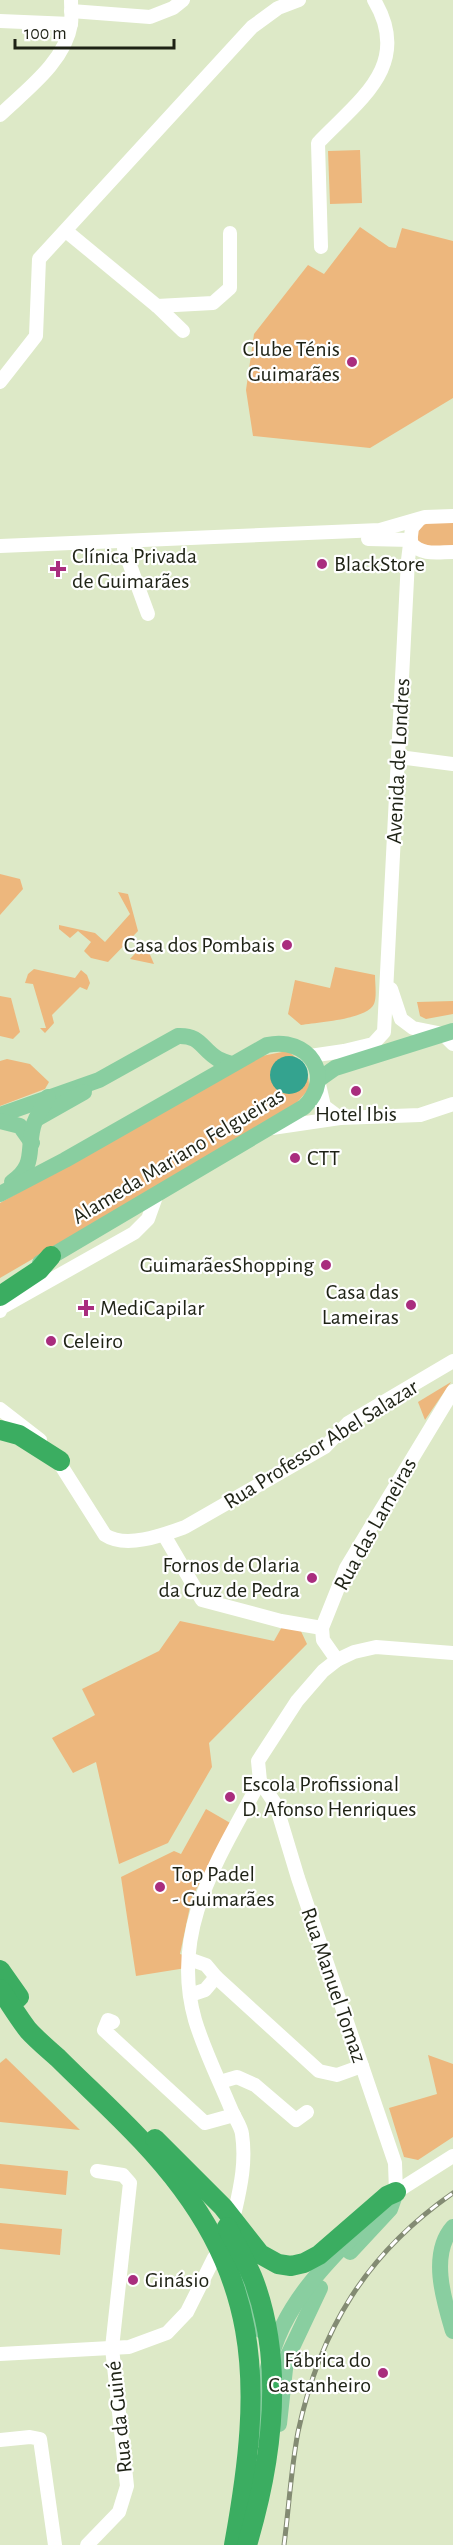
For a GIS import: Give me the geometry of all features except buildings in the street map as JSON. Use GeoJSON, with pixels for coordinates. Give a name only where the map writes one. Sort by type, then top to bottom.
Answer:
{"type":"FeatureCollection","features":[{"type":"Feature","properties":{"kind":"highway"},"geometry":{"type":"LineString","coordinates":[[0,1306],[51,1256]]}},
{"type":"Feature","properties":{"kind":"highway"},"geometry":{"type":"LineString","coordinates":[[0,1422],[37,1437]]}},
{"type":"Feature","properties":{"kind":"highway"},"geometry":{"type":"LineString","coordinates":[[0,1430],[25,1438],[60,1461]]}},
{"type":"Feature","properties":{"kind":"highway"},"geometry":{"type":"LineString","coordinates":[[0,1970],[36,2023],[203,2186],[223,2207],[260,2254],[278,2264],[291,2266],[304,2263],[319,2255],[387,2196],[396,2192]]}},
{"type":"Feature","properties":{"kind":"highway"},"geometry":{"type":"LineString","coordinates":[[0,1989],[28,2030],[142,2141],[174,2177],[213,2235],[233,2279],[250,2349],[252,2379],[250,2422],[234,2545]]}},
{"type":"Feature","properties":{"kind":"highway"},"geometry":{"type":"LineString","coordinates":[[203,2186],[254,2281],[265,2322],[272,2366],[272,2415],[265,2466],[248,2545]]}},
{"type":"Feature","properties":{"kind":"main road"},"geometry":{"type":"LineString","coordinates":[[38,1118],[83,1093],[99,1080],[178,1036],[189,1035],[217,1059],[232,1064]]}},
{"type":"Feature","properties":{"kind":"main road"},"geometry":{"type":"LineString","coordinates":[[0,1193],[65,1160],[258,1049],[274,1043],[297,1046],[310,1056],[318,1080],[334,1068],[450,1036]]}},
{"type":"Feature","properties":{"kind":"main road"},"geometry":{"type":"LineString","coordinates":[[0,1114],[99,1080]]}},
{"type":"Feature","properties":{"kind":"main road","name":"Alameda Mariano Felgueiras"},"geometry":{"type":"LineString","coordinates":[[0,1286],[296,1113],[310,1101],[318,1080]]}},
{"type":"Feature","properties":{"kind":"main road"},"geometry":{"type":"LineString","coordinates":[[0,1193],[23,1173],[30,1159],[33,1125],[48,1097]]}},
{"type":"Feature","properties":{"kind":"main road"},"geometry":{"type":"LineString","coordinates":[[0,1121],[20,1126],[32,1143]]}},
{"type":"Feature","properties":{"kind":"main road"},"geometry":{"type":"LineString","coordinates":[[192,2203],[204,2210],[229,2253],[258,2328],[268,2336],[279,2337],[288,2334],[307,2302],[390,2209],[396,2192]]}},
{"type":"Feature","properties":{"kind":"main road"},"geometry":{"type":"LineString","coordinates":[[239,2545],[255,2473],[262,2390],[276,2338],[289,2311],[302,2293],[396,2192]]}},
{"type":"Feature","properties":{"kind":"main road"},"geometry":{"type":"LineString","coordinates":[[453,2227],[444,2245],[440,2266],[441,2294],[453,2331]]}},
{"type":"Feature","properties":{"kind":"main road"},"geometry":{"type":"LineString","coordinates":[[256,2545],[272,2477],[286,2360],[320,2288]]}},
{"type":"Feature","properties":{"kind":"street"},"geometry":{"type":"LineString","coordinates":[[0,21],[71,12],[150,17],[172,8],[183,0]]}},
{"type":"Feature","properties":{"kind":"street"},"geometry":{"type":"LineString","coordinates":[[0,382],[36,336],[39,259],[272,4],[299,0]]}},
{"type":"Feature","properties":{"kind":"street"},"geometry":{"type":"LineString","coordinates":[[321,247],[318,143],[376,82],[385,64],[387,29],[374,0]]}},
{"type":"Feature","properties":{"kind":"street"},"geometry":{"type":"LineString","coordinates":[[0,115],[51,65],[65,43],[71,12]]}},
{"type":"Feature","properties":{"kind":"street"},"geometry":{"type":"LineString","coordinates":[[66,231],[157,306],[183,331]]}},
{"type":"Feature","properties":{"kind":"street"},"geometry":{"type":"LineString","coordinates":[[157,306],[213,303],[230,288],[230,233]]}},
{"type":"Feature","properties":{"kind":"street"},"geometry":{"type":"LineString","coordinates":[[0,546],[380,530],[425,517],[453,516]]}},
{"type":"Feature","properties":{"kind":"street","name":"Avenida de Londres"},"geometry":{"type":"LineString","coordinates":[[310,1056],[344,1052],[373,1044],[384,1032],[408,560],[412,528],[419,520]]}},
{"type":"Feature","properties":{"kind":"street"},"geometry":{"type":"LineString","coordinates":[[382,538],[406,545],[408,560]]}},
{"type":"Feature","properties":{"kind":"street"},"geometry":{"type":"LineString","coordinates":[[0,554],[382,538],[411,541],[419,551],[426,553],[453,552]]}},
{"type":"Feature","properties":{"kind":"street"},"geometry":{"type":"LineString","coordinates":[[124,549],[148,614]]}},
{"type":"Feature","properties":{"kind":"street"},"geometry":{"type":"LineString","coordinates":[[399,757],[453,764]]}},
{"type":"Feature","properties":{"kind":"street","name":"Avenida de Londres"},"geometry":{"type":"LineString","coordinates":[[388,979],[401,1019],[413,1028],[450,1036]]}},
{"type":"Feature","properties":{"kind":"street"},"geometry":{"type":"LineString","coordinates":[[318,1080],[324,1106],[340,1118]]}},
{"type":"Feature","properties":{"kind":"street"},"geometry":{"type":"LineString","coordinates":[[270,1128],[340,1118],[420,1115],[453,1104]]}},
{"type":"Feature","properties":{"kind":"street"},"geometry":{"type":"LineString","coordinates":[[0,1306],[134,1233],[148,1220],[157,1194]]}},
{"type":"Feature","properties":{"kind":"street","name":"Rua Professor Abel Salazar"},"geometry":{"type":"LineString","coordinates":[[0,1409],[37,1437],[60,1461],[105,1535],[120,1540],[164,1534],[185,1527],[325,1447],[348,1423],[453,1361]]}},
{"type":"Feature","properties":{"kind":"street","name":"Rua das Lameiras"},"geometry":{"type":"LineString","coordinates":[[322,1628],[346,1568],[453,1391]]}},
{"type":"Feature","properties":{"kind":"street"},"geometry":{"type":"LineString","coordinates":[[164,1534],[202,1600],[281,1621],[322,1628],[323,1640],[337,1660]]}},
{"type":"Feature","properties":{"kind":"street"},"geometry":{"type":"LineString","coordinates":[[236,2211],[244,2170],[242,2132],[195,2021],[190,1995],[189,1959],[192,1926],[204,1887],[260,1780],[258,1761],[297,1701],[323,1671],[337,1660],[354,1652],[376,1647],[453,1653]]}},
{"type":"Feature","properties":{"kind":"street","name":"Rua Manuel Tomaz"},"geometry":{"type":"LineString","coordinates":[[260,1780],[276,1805],[298,1878],[395,2163],[396,2192]]}},
{"type":"Feature","properties":{"kind":"street"},"geometry":{"type":"LineString","coordinates":[[189,1959],[206,1965],[216,1977],[319,2071],[337,2075],[362,2066]]}},
{"type":"Feature","properties":{"kind":"street"},"geometry":{"type":"LineString","coordinates":[[190,1995],[205,1989],[216,1977]]}},
{"type":"Feature","properties":{"kind":"street"},"geometry":{"type":"LineString","coordinates":[[114,2022],[108,2020],[104,2030],[205,2123],[234,2115]]}},
{"type":"Feature","properties":{"kind":"street"},"geometry":{"type":"LineString","coordinates":[[220,2082],[237,2077],[255,2085],[296,2120],[307,2112]]}},
{"type":"Feature","properties":{"kind":"street"},"geometry":{"type":"LineString","coordinates":[[396,2192],[453,2156]]}},
{"type":"Feature","properties":{"kind":"street","name":"Rua da Guiné"},"geometry":{"type":"LineString","coordinates":[[87,2545],[118,2512],[127,2486],[112,2348],[130,2183],[123,2175],[97,2171]]}},
{"type":"Feature","properties":{"kind":"street"},"geometry":{"type":"LineString","coordinates":[[0,2354],[112,2348],[142,2344],[167,2333],[187,2312],[214,2258]]}},
{"type":"Feature","properties":{"kind":"street"},"geometry":{"type":"LineString","coordinates":[[0,2440],[30,2437],[40,2439],[55,2545]]}},
{"type":"Feature","properties":{"kind":"shaded area"},"geometry":{"type":"Polygon","coordinates":[[[360,150],[362,203],[330,204],[328,151],[360,150]]]}},
{"type":"Feature","properties":{"kind":"shaded area","name":"Clube Ténis Guimarães"},"geometry":{"type":"Polygon","coordinates":[[[360,227],[389,247],[396,248],[402,228],[453,241],[453,398],[370,448],[253,436],[246,390],[254,334],[308,265],[324,274],[360,227]]]}},
{"type":"Feature","properties":{"kind":"shaded area"},"geometry":{"type":"Polygon","coordinates":[[[453,519],[453,550],[418,545],[415,528],[421,522],[453,519]]]}},
{"type":"Feature","properties":{"kind":"shaded area"},"geometry":{"type":"Polygon","coordinates":[[[0,874],[20,879],[23,889],[0,915],[0,874]]]}},
{"type":"Feature","properties":{"kind":"shaded area"},"geometry":{"type":"Polygon","coordinates":[[[118,892],[128,894],[138,931],[108,962],[91,958],[84,951],[91,942],[78,931],[70,938],[59,929],[59,925],[95,933],[105,942],[130,914],[118,892]]]}},
{"type":"Feature","properties":{"kind":"shaded area"},"geometry":{"type":"Polygon","coordinates":[[[145,943],[154,964],[130,959],[145,943]]]}},
{"type":"Feature","properties":{"kind":"shaded area"},"geometry":{"type":"Polygon","coordinates":[[[335,967],[375,975],[374,1004],[362,1014],[352,1017],[301,1025],[288,1014],[295,980],[330,988],[335,967]]]}},
{"type":"Feature","properties":{"kind":"shaded area"},"geometry":{"type":"Polygon","coordinates":[[[34,969],[75,978],[81,970],[87,975],[90,983],[87,990],[80,987],[52,1015],[54,1023],[45,1033],[40,1028],[46,1028],[33,984],[25,983],[28,974],[34,969]]]}},
{"type":"Feature","properties":{"kind":"shaded area"},"geometry":{"type":"Polygon","coordinates":[[[0,996],[11,998],[20,1032],[13,1039],[0,1036],[0,996]]]}},
{"type":"Feature","properties":{"kind":"shaded area"},"geometry":{"type":"Polygon","coordinates":[[[453,1001],[453,1014],[426,1019],[420,1016],[417,1002],[453,1001]]]}},
{"type":"Feature","properties":{"kind":"shaded area"},"geometry":{"type":"Polygon","coordinates":[[[287,1051],[298,1059],[307,1071],[309,1082],[309,1089],[292,1108],[0,1278],[0,1203],[262,1056],[287,1051]]]}},
{"type":"Feature","properties":{"kind":"shaded area"},"geometry":{"type":"Polygon","coordinates":[[[7,1059],[30,1064],[49,1082],[45,1089],[0,1106],[0,1061],[7,1059]]]}},
{"type":"Feature","properties":{"kind":"shaded area"},"geometry":{"type":"Polygon","coordinates":[[[451,1382],[425,1420],[418,1402],[451,1382]]]}},
{"type":"Feature","properties":{"kind":"shaded area"},"geometry":{"type":"Polygon","coordinates":[[[180,1621],[274,1641],[283,1625],[299,1627],[307,1644],[209,1743],[212,1767],[168,1843],[119,1864],[96,1762],[73,1773],[52,1738],[95,1715],[82,1689],[159,1651],[180,1621]]]}},
{"type":"Feature","properties":{"kind":"shaded area","name":"Top Padel - Guimarães"},"geometry":{"type":"Polygon","coordinates":[[[206,1809],[232,1824],[192,1897],[180,1954],[186,1956],[186,1968],[136,1976],[121,1877],[174,1851],[181,1854],[206,1809]]]}},
{"type":"Feature","properties":{"kind":"shaded area"},"geometry":{"type":"Polygon","coordinates":[[[428,2055],[453,2064],[453,2137],[418,2160],[404,2157],[389,2108],[437,2094],[428,2055]]]}},
{"type":"Feature","properties":{"kind":"shaded area"},"geometry":{"type":"Polygon","coordinates":[[[6,2058],[80,2130],[0,2122],[0,2063],[6,2058]]]}},
{"type":"Feature","properties":{"kind":"shaded area"},"geometry":{"type":"Polygon","coordinates":[[[0,2164],[68,2171],[66,2195],[0,2188],[0,2164]]]}},
{"type":"Feature","properties":{"kind":"shaded area"},"geometry":{"type":"Polygon","coordinates":[[[0,2223],[62,2229],[60,2255],[0,2249],[0,2223]]]}},
{"type":"Feature","properties":{"kind":"water"},"geometry":{"type":"Polygon","coordinates":[[[289,1056],[303,1061],[308,1075],[303,1089],[289,1094],[275,1089],[270,1075],[275,1061],[289,1056]]]}},
{"type":"Feature","properties":{"kind":"railway"},"geometry":{"type":"LineString","coordinates":[[284,2545],[298,2432],[307,2395],[334,2327],[372,2268],[396,2241],[453,2193]]}},
{"type":"Feature","properties":{"kind":"place","name":"Clube Ténis Guimarães"},"geometry":{"type":"Point","coordinates":[352,362]}},
{"type":"Feature","properties":{"kind":"place","name":"BlackStore"},"geometry":{"type":"Point","coordinates":[322,564]}},
{"type":"Feature","properties":{"kind":"place","name":"Clínica Privada de Guimarães"},"geometry":{"type":"Point","coordinates":[58,569]}},
{"type":"Feature","properties":{"kind":"place","name":"Casa dos Pombais"},"geometry":{"type":"Point","coordinates":[287,945]}},
{"type":"Feature","properties":{"kind":"place","name":"Hotel Ibis"},"geometry":{"type":"Point","coordinates":[356,1091]}},
{"type":"Feature","properties":{"kind":"place","name":"CTT"},"geometry":{"type":"Point","coordinates":[295,1158]}},
{"type":"Feature","properties":{"kind":"place","name":"GuimarãesShopping"},"geometry":{"type":"Point","coordinates":[326,1265]}},
{"type":"Feature","properties":{"kind":"place","name":"Casa das Lameiras"},"geometry":{"type":"Point","coordinates":[411,1305]}},
{"type":"Feature","properties":{"kind":"place","name":"MediCapilar"},"geometry":{"type":"Point","coordinates":[86,1308]}},
{"type":"Feature","properties":{"kind":"place","name":"Celeiro"},"geometry":{"type":"Point","coordinates":[51,1341]}},
{"type":"Feature","properties":{"kind":"place","name":"Fornos de Olaria da Cruz de Pedra"},"geometry":{"type":"Point","coordinates":[312,1578]}},
{"type":"Feature","properties":{"kind":"place","name":"Escola Profissional D. Afonso Henriques"},"geometry":{"type":"Point","coordinates":[230,1797]}},
{"type":"Feature","properties":{"kind":"place","name":"Top Padel - Guimarães"},"geometry":{"type":"Point","coordinates":[160,1887]}},
{"type":"Feature","properties":{"kind":"place","name":"Ginásio"},"geometry":{"type":"Point","coordinates":[133,2280]}},
{"type":"Feature","properties":{"kind":"place","name":"Fábrica do Castanheiro"},"geometry":{"type":"Point","coordinates":[383,2373]}}]}
